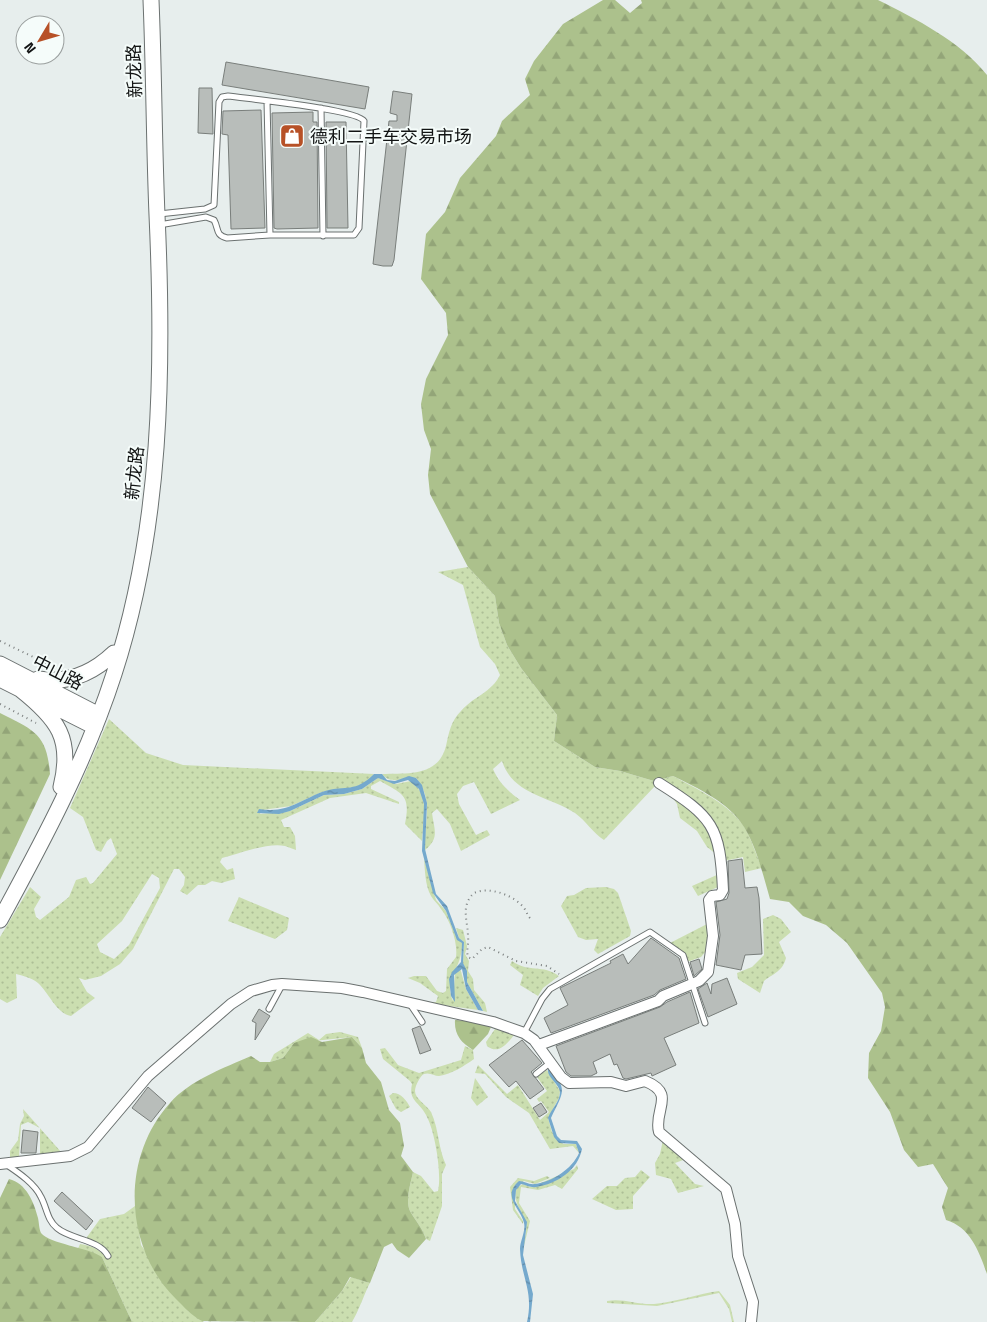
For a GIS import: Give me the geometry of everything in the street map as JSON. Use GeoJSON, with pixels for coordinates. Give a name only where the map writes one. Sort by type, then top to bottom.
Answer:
{"type":"FeatureCollection","features":[{"type":"Feature","properties":{"kind":"main road","name":"新龙路"},"geometry":{"type":"LineString","coordinates":[[0,920],[63,802],[127,630],[140,568],[157,448],[160,338],[146,0]]}},
{"type":"Feature","properties":{"kind":"main road","name":"新龙路"},"geometry":{"type":"LineString","coordinates":[[0,910],[58,799],[94,719],[122,630],[136,567],[152,446],[155,337],[151,0]]}},
{"type":"Feature","properties":{"kind":"main road"},"geometry":{"type":"LineString","coordinates":[[23,683],[71,679],[95,668],[114,654]]}},
{"type":"Feature","properties":{"kind":"main road","name":"中山路"},"geometry":{"type":"LineString","coordinates":[[0,664],[23,683],[94,719]]}},
{"type":"Feature","properties":{"kind":"main road","name":"中山路"},"geometry":{"type":"LineString","coordinates":[[0,679],[23,683]]}},
{"type":"Feature","properties":{"kind":"main road"},"geometry":{"type":"LineString","coordinates":[[23,683],[50,716],[62,737],[66,752],[66,768],[58,799]]}},
{"type":"Feature","properties":{"kind":"street"},"geometry":{"type":"LineString","coordinates":[[539,1045],[658,1001],[663,996],[703,978],[710,966],[713,930],[710,900],[712,896],[720,894],[723,890],[719,845],[716,833],[696,807],[659,784]]}},
{"type":"Feature","properties":{"kind":"street"},"geometry":{"type":"LineString","coordinates":[[3,1163],[58,1159],[80,1152],[95,1140],[148,1076],[231,1004],[260,987],[282,984],[342,988],[492,1022],[524,1033],[539,1045],[561,1077],[569,1083],[611,1082],[626,1086],[646,1080],[660,1091],[663,1102],[658,1122],[660,1132],[726,1188],[735,1224],[738,1256],[753,1302],[751,1322]]}},
{"type":"Feature","properties":{"kind":"lane"},"geometry":{"type":"LineString","coordinates":[[228,96],[322,108],[358,116],[364,121],[358,232],[354,235],[220,236],[214,220],[206,217],[155,220],[205,209],[214,205],[219,102],[222,97],[228,96]]}},
{"type":"Feature","properties":{"kind":"lane"},"geometry":{"type":"LineString","coordinates":[[267,101],[270,235]]}},
{"type":"Feature","properties":{"kind":"lane"},"geometry":{"type":"LineString","coordinates":[[322,108],[323,236]]}},
{"type":"Feature","properties":{"kind":"lane"},"geometry":{"type":"LineString","coordinates":[[524,1033],[546,994],[567,979],[650,932],[684,955],[693,983],[692,989],[704,1023]]}},
{"type":"Feature","properties":{"kind":"lane"},"geometry":{"type":"LineString","coordinates":[[269,1009],[282,984]]}},
{"type":"Feature","properties":{"kind":"lane"},"geometry":{"type":"LineString","coordinates":[[410,1004],[422,1022]]}},
{"type":"Feature","properties":{"kind":"lane"},"geometry":{"type":"LineString","coordinates":[[536,1074],[551,1062]]}},
{"type":"Feature","properties":{"kind":"lane"},"geometry":{"type":"LineString","coordinates":[[3,1163],[37,1190],[49,1218],[58,1228],[71,1237],[96,1245],[104,1250],[108,1256]]}},
{"type":"Feature","properties":{"kind":"path"},"geometry":{"type":"LineString","coordinates":[[0,641],[56,667]]}},
{"type":"Feature","properties":{"kind":"path"},"geometry":{"type":"LineString","coordinates":[[0,704],[39,724]]}},
{"type":"Feature","properties":{"kind":"path"},"geometry":{"type":"LineString","coordinates":[[530,918],[522,906],[500,892],[488,890],[474,894],[465,910],[468,936],[466,951],[468,957],[472,959],[488,946],[516,961],[547,966],[567,979]]}},
{"type":"Feature","properties":{"kind":"green space"},"geometry":{"type":"Polygon","coordinates":[[[603,0],[615,0],[630,13],[642,3],[641,0],[878,0],[951,41],[987,75],[987,1274],[973,1241],[961,1228],[946,1220],[942,1207],[948,1188],[933,1164],[918,1167],[904,1150],[890,1112],[868,1078],[869,1053],[881,1031],[885,1007],[882,993],[847,943],[826,925],[803,916],[789,902],[770,899],[749,835],[738,818],[721,803],[673,776],[654,781],[620,771],[595,767],[554,741],[557,715],[521,668],[507,645],[499,623],[495,596],[468,567],[430,494],[428,475],[431,449],[424,430],[421,404],[426,379],[448,335],[446,313],[421,279],[426,234],[445,212],[460,178],[496,136],[502,121],[530,95],[525,79],[534,61],[563,24],[603,0]]]}},
{"type":"Feature","properties":{"kind":"green space"},"geometry":{"type":"Polygon","coordinates":[[[468,567],[495,596],[499,623],[507,645],[521,668],[557,715],[554,741],[595,767],[620,771],[654,781],[655,786],[604,840],[575,813],[523,788],[507,772],[502,761],[493,769],[504,786],[520,800],[491,814],[474,782],[463,786],[457,794],[459,804],[476,835],[487,830],[490,835],[461,851],[450,824],[437,809],[432,813],[435,829],[433,841],[425,850],[427,804],[422,786],[416,778],[393,780],[382,774],[412,773],[429,768],[436,763],[442,756],[455,719],[466,706],[492,686],[500,675],[495,664],[480,647],[463,585],[438,572],[468,567]]]}},
{"type":"Feature","properties":{"kind":"green space"},"geometry":{"type":"Polygon","coordinates":[[[0,713],[30,729],[42,741],[46,750],[50,774],[0,880],[0,713]]]}},
{"type":"Feature","properties":{"kind":"green space"},"geometry":{"type":"Polygon","coordinates":[[[109,719],[146,753],[183,765],[374,774],[366,783],[356,787],[322,792],[291,806],[262,810],[260,814],[290,811],[324,795],[344,794],[362,789],[378,778],[396,784],[411,781],[417,787],[424,801],[424,817],[422,841],[405,824],[407,806],[403,796],[380,781],[371,786],[371,789],[399,802],[399,804],[366,793],[330,798],[281,820],[284,827],[290,827],[295,836],[296,850],[278,845],[253,849],[222,858],[220,862],[227,870],[233,868],[235,879],[221,883],[212,881],[205,885],[198,885],[187,895],[180,891],[184,885],[185,877],[179,869],[174,869],[133,949],[120,964],[101,976],[85,980],[79,978],[87,992],[95,998],[71,1016],[57,1007],[38,983],[31,978],[16,974],[17,998],[7,1003],[0,999],[0,937],[30,887],[41,897],[34,909],[36,917],[40,920],[69,897],[76,880],[86,877],[90,884],[93,883],[117,854],[111,838],[107,841],[101,852],[96,850],[83,817],[70,808],[109,719]],[[152,874],[122,921],[97,944],[100,952],[114,959],[129,945],[160,888],[159,878],[152,874]]]}},
{"type":"Feature","properties":{"kind":"green space"},"geometry":{"type":"Polygon","coordinates":[[[673,776],[711,797],[728,809],[746,830],[762,868],[745,872],[743,857],[724,861],[721,837],[658,781],[654,781],[673,776]]]}},
{"type":"Feature","properties":{"kind":"green space"},"geometry":{"type":"Polygon","coordinates":[[[670,794],[692,809],[713,834],[716,854],[707,847],[697,831],[680,818],[677,804],[670,794]]]}},
{"type":"Feature","properties":{"kind":"green space"},"geometry":{"type":"Polygon","coordinates":[[[424,858],[436,900],[446,911],[456,936],[462,943],[460,960],[452,980],[450,986],[453,1001],[455,973],[460,968],[466,989],[478,1010],[428,1003],[436,1002],[438,996],[420,983],[408,978],[426,976],[437,991],[443,993],[446,991],[447,969],[456,957],[455,938],[450,925],[431,896],[428,887],[424,858]]]}},
{"type":"Feature","properties":{"kind":"green space"},"geometry":{"type":"Polygon","coordinates":[[[719,874],[718,887],[698,896],[692,886],[719,874]]]}},
{"type":"Feature","properties":{"kind":"green space"},"geometry":{"type":"Polygon","coordinates":[[[606,887],[614,889],[618,893],[631,931],[630,936],[598,954],[594,950],[598,939],[586,940],[578,937],[561,906],[567,896],[574,895],[586,888],[606,887]]]}},
{"type":"Feature","properties":{"kind":"green space"},"geometry":{"type":"Polygon","coordinates":[[[239,897],[289,918],[287,930],[275,939],[228,921],[239,897]]]}},
{"type":"Feature","properties":{"kind":"green space"},"geometry":{"type":"Polygon","coordinates":[[[773,915],[781,919],[791,932],[779,942],[786,958],[784,963],[777,972],[764,981],[760,993],[738,979],[737,973],[752,967],[764,955],[763,919],[773,915]]]}},
{"type":"Feature","properties":{"kind":"green space"},"geometry":{"type":"Polygon","coordinates":[[[709,923],[707,950],[701,957],[687,962],[682,951],[670,943],[709,923]]]}},
{"type":"Feature","properties":{"kind":"green space"},"geometry":{"type":"Polygon","coordinates":[[[456,928],[463,930],[467,946],[465,954],[469,961],[468,971],[473,979],[474,990],[485,1003],[487,1012],[483,1011],[467,982],[467,974],[463,964],[464,942],[459,938],[456,928]]]}},
{"type":"Feature","properties":{"kind":"green space"},"geometry":{"type":"Polygon","coordinates":[[[512,961],[524,967],[547,970],[559,976],[543,988],[538,996],[520,985],[523,975],[510,965],[512,961]]]}},
{"type":"Feature","properties":{"kind":"green space"},"geometry":{"type":"Polygon","coordinates":[[[455,1020],[479,1022],[491,1027],[488,1034],[473,1050],[459,1038],[455,1020]]]}},
{"type":"Feature","properties":{"kind":"green space"},"geometry":{"type":"Polygon","coordinates":[[[495,1029],[514,1035],[499,1049],[487,1046],[486,1042],[495,1029]]]}},
{"type":"Feature","properties":{"kind":"green space"},"geometry":{"type":"Polygon","coordinates":[[[340,1032],[358,1037],[362,1048],[352,1037],[294,1043],[283,1058],[270,1062],[274,1054],[308,1033],[319,1040],[326,1034],[340,1032]]]}},
{"type":"Feature","properties":{"kind":"green space"},"geometry":{"type":"Polygon","coordinates":[[[311,1037],[322,1042],[352,1037],[362,1048],[366,1063],[381,1082],[389,1110],[400,1123],[404,1146],[401,1156],[413,1172],[409,1192],[409,1207],[426,1239],[409,1258],[397,1250],[392,1243],[384,1247],[370,1283],[350,1277],[342,1291],[315,1322],[202,1321],[191,1314],[176,1299],[159,1278],[146,1255],[138,1229],[135,1202],[136,1176],[143,1150],[154,1125],[170,1103],[197,1081],[251,1056],[260,1062],[270,1062],[283,1058],[294,1043],[311,1037]]]}},
{"type":"Feature","properties":{"kind":"green space"},"geometry":{"type":"Polygon","coordinates":[[[465,1046],[473,1050],[474,1059],[444,1075],[424,1074],[419,1079],[415,1089],[417,1097],[431,1112],[446,1165],[442,1174],[442,1206],[430,1241],[426,1239],[410,1211],[408,1202],[413,1172],[421,1176],[434,1192],[438,1191],[439,1174],[433,1132],[424,1112],[413,1098],[412,1084],[383,1059],[380,1049],[385,1048],[398,1065],[419,1073],[461,1060],[465,1046]]]}},
{"type":"Feature","properties":{"kind":"green space"},"geometry":{"type":"Polygon","coordinates":[[[478,1065],[507,1094],[518,1085],[540,1120],[549,1112],[541,1101],[539,1102],[537,1099],[547,1091],[537,1077],[547,1070],[560,1091],[559,1098],[548,1118],[552,1132],[563,1144],[576,1144],[579,1153],[573,1146],[550,1149],[529,1113],[506,1097],[485,1074],[475,1073],[478,1065]]]}},
{"type":"Feature","properties":{"kind":"green space"},"geometry":{"type":"Polygon","coordinates":[[[475,1078],[488,1097],[477,1106],[471,1098],[475,1078]]]}},
{"type":"Feature","properties":{"kind":"green space"},"geometry":{"type":"Polygon","coordinates":[[[393,1093],[401,1096],[410,1107],[401,1112],[396,1109],[389,1096],[393,1093]]]}},
{"type":"Feature","properties":{"kind":"green space"},"geometry":{"type":"Polygon","coordinates":[[[23,1109],[40,1128],[28,1122],[21,1125],[19,1157],[10,1157],[10,1151],[18,1140],[20,1124],[24,1116],[23,1109]]]}},
{"type":"Feature","properties":{"kind":"green space"},"geometry":{"type":"Polygon","coordinates":[[[40,1128],[62,1153],[40,1155],[40,1128]]]}},
{"type":"Feature","properties":{"kind":"green space"},"geometry":{"type":"Polygon","coordinates":[[[663,1140],[686,1159],[675,1163],[695,1184],[704,1186],[678,1193],[671,1179],[656,1175],[655,1163],[660,1154],[663,1140]]]}},
{"type":"Feature","properties":{"kind":"green space"},"geometry":{"type":"Polygon","coordinates":[[[577,1165],[578,1169],[562,1189],[555,1185],[538,1190],[521,1187],[519,1203],[530,1221],[523,1250],[526,1226],[516,1198],[517,1187],[523,1184],[531,1187],[574,1169],[577,1165]]]}},
{"type":"Feature","properties":{"kind":"green space"},"geometry":{"type":"Polygon","coordinates":[[[641,1170],[650,1177],[633,1196],[633,1209],[616,1210],[592,1199],[607,1186],[617,1186],[625,1178],[635,1177],[641,1170]]]}},
{"type":"Feature","properties":{"kind":"green space"},"geometry":{"type":"Polygon","coordinates":[[[547,1176],[550,1178],[535,1184],[524,1181],[515,1186],[515,1209],[523,1224],[513,1210],[510,1187],[518,1178],[534,1181],[547,1176]]]}},
{"type":"Feature","properties":{"kind":"green space"},"geometry":{"type":"Polygon","coordinates":[[[9,1179],[25,1189],[32,1200],[41,1233],[52,1240],[102,1257],[132,1322],[0,1322],[0,1198],[9,1179]]]}},
{"type":"Feature","properties":{"kind":"green space"},"geometry":{"type":"Polygon","coordinates":[[[135,1206],[141,1245],[188,1311],[204,1322],[132,1322],[102,1257],[78,1249],[80,1244],[88,1246],[99,1250],[107,1259],[110,1258],[108,1250],[87,1239],[87,1237],[100,1219],[124,1214],[135,1206]]]}},
{"type":"Feature","properties":{"kind":"green space"},"geometry":{"type":"Polygon","coordinates":[[[351,1277],[370,1283],[352,1322],[315,1322],[342,1291],[351,1277]]]}},
{"type":"Feature","properties":{"kind":"green space"},"geometry":{"type":"Polygon","coordinates":[[[719,1291],[730,1305],[734,1322],[732,1322],[729,1309],[719,1293],[657,1306],[607,1303],[607,1301],[619,1300],[654,1304],[719,1291]]]}},
{"type":"Feature","properties":{"kind":"water"},"geometry":{"type":"Polygon","coordinates":[[[374,774],[382,774],[387,780],[395,781],[409,776],[416,778],[422,785],[427,803],[425,849],[436,894],[447,906],[459,938],[464,942],[463,963],[467,971],[467,982],[483,1011],[478,1010],[466,989],[462,969],[454,975],[455,1002],[451,996],[449,979],[452,972],[461,962],[462,943],[457,940],[446,911],[433,893],[422,851],[424,804],[419,789],[408,780],[394,784],[378,778],[362,789],[344,794],[324,795],[290,811],[279,814],[257,813],[259,809],[286,808],[332,789],[356,786],[374,774]]]}},
{"type":"Feature","properties":{"kind":"water"},"geometry":{"type":"Polygon","coordinates":[[[548,1068],[562,1087],[561,1097],[551,1118],[557,1136],[561,1140],[577,1141],[582,1149],[576,1163],[559,1179],[536,1187],[521,1184],[516,1190],[515,1201],[527,1222],[523,1255],[533,1294],[530,1322],[527,1322],[529,1302],[520,1249],[524,1233],[524,1223],[512,1197],[512,1192],[519,1181],[535,1184],[555,1178],[572,1164],[579,1153],[576,1144],[559,1143],[554,1137],[548,1118],[559,1099],[560,1092],[549,1074],[548,1068]]]}},
{"type":"Feature","properties":{"kind":"building"},"geometry":{"type":"Polygon","coordinates":[[[226,62],[369,87],[365,109],[222,85],[226,62]]]}},
{"type":"Feature","properties":{"kind":"building"},"geometry":{"type":"Polygon","coordinates":[[[199,88],[212,88],[213,134],[198,133],[199,88]]]}},
{"type":"Feature","properties":{"kind":"building"},"geometry":{"type":"Polygon","coordinates":[[[393,91],[412,94],[394,260],[392,266],[383,266],[373,264],[389,121],[397,121],[397,115],[390,113],[393,91]]]}},
{"type":"Feature","properties":{"kind":"building"},"geometry":{"type":"Polygon","coordinates":[[[261,110],[265,228],[231,229],[228,135],[222,134],[223,111],[261,110]]]}},
{"type":"Feature","properties":{"kind":"building"},"geometry":{"type":"Polygon","coordinates":[[[313,112],[313,122],[317,122],[318,228],[277,229],[274,228],[272,113],[313,112]]]}},
{"type":"Feature","properties":{"kind":"building"},"geometry":{"type":"Polygon","coordinates":[[[326,122],[346,122],[348,228],[327,228],[326,122]]]}},
{"type":"Feature","properties":{"kind":"building"},"geometry":{"type":"Polygon","coordinates":[[[742,859],[745,888],[757,887],[762,954],[745,955],[741,970],[716,965],[720,935],[716,902],[727,899],[729,893],[728,861],[742,859]]]}},
{"type":"Feature","properties":{"kind":"building"},"geometry":{"type":"Polygon","coordinates":[[[651,938],[679,958],[686,979],[660,990],[654,995],[551,1033],[544,1018],[568,1005],[560,988],[611,963],[610,961],[623,954],[628,964],[651,938]]]}},
{"type":"Feature","properties":{"kind":"building"},"geometry":{"type":"Polygon","coordinates":[[[699,959],[702,969],[694,976],[690,962],[699,959]]]}},
{"type":"Feature","properties":{"kind":"building"},"geometry":{"type":"Polygon","coordinates":[[[727,978],[737,1004],[708,1017],[698,989],[707,983],[711,994],[712,984],[727,978]]]}},
{"type":"Feature","properties":{"kind":"building"},"geometry":{"type":"Polygon","coordinates":[[[690,992],[699,1023],[664,1038],[676,1065],[652,1076],[651,1073],[626,1079],[623,1078],[617,1064],[614,1065],[610,1054],[593,1062],[597,1073],[591,1076],[571,1076],[566,1072],[556,1046],[660,1007],[690,992]]]}},
{"type":"Feature","properties":{"kind":"building"},"geometry":{"type":"Polygon","coordinates":[[[259,1009],[270,1016],[255,1040],[256,1023],[252,1021],[259,1009]]]}},
{"type":"Feature","properties":{"kind":"building"},"geometry":{"type":"Polygon","coordinates":[[[420,1026],[431,1050],[420,1054],[412,1029],[420,1026]]]}},
{"type":"Feature","properties":{"kind":"building"},"geometry":{"type":"Polygon","coordinates":[[[522,1040],[542,1063],[531,1072],[544,1089],[530,1099],[516,1081],[509,1087],[489,1065],[522,1040]]]}},
{"type":"Feature","properties":{"kind":"building"},"geometry":{"type":"Polygon","coordinates":[[[148,1087],[166,1103],[151,1122],[132,1108],[148,1087]]]}},
{"type":"Feature","properties":{"kind":"building"},"geometry":{"type":"Polygon","coordinates":[[[541,1103],[547,1112],[539,1117],[533,1108],[541,1103]]]}},
{"type":"Feature","properties":{"kind":"building"},"geometry":{"type":"Polygon","coordinates":[[[23,1130],[38,1132],[36,1153],[21,1153],[23,1130]]]}},
{"type":"Feature","properties":{"kind":"building"},"geometry":{"type":"Polygon","coordinates":[[[62,1192],[93,1221],[86,1230],[54,1201],[62,1192]]]}},
{"type":"Feature","properties":{"kind":"place","name":"德利二手车交易市场"},"geometry":{"type":"Point","coordinates":[292,136]}}]}
